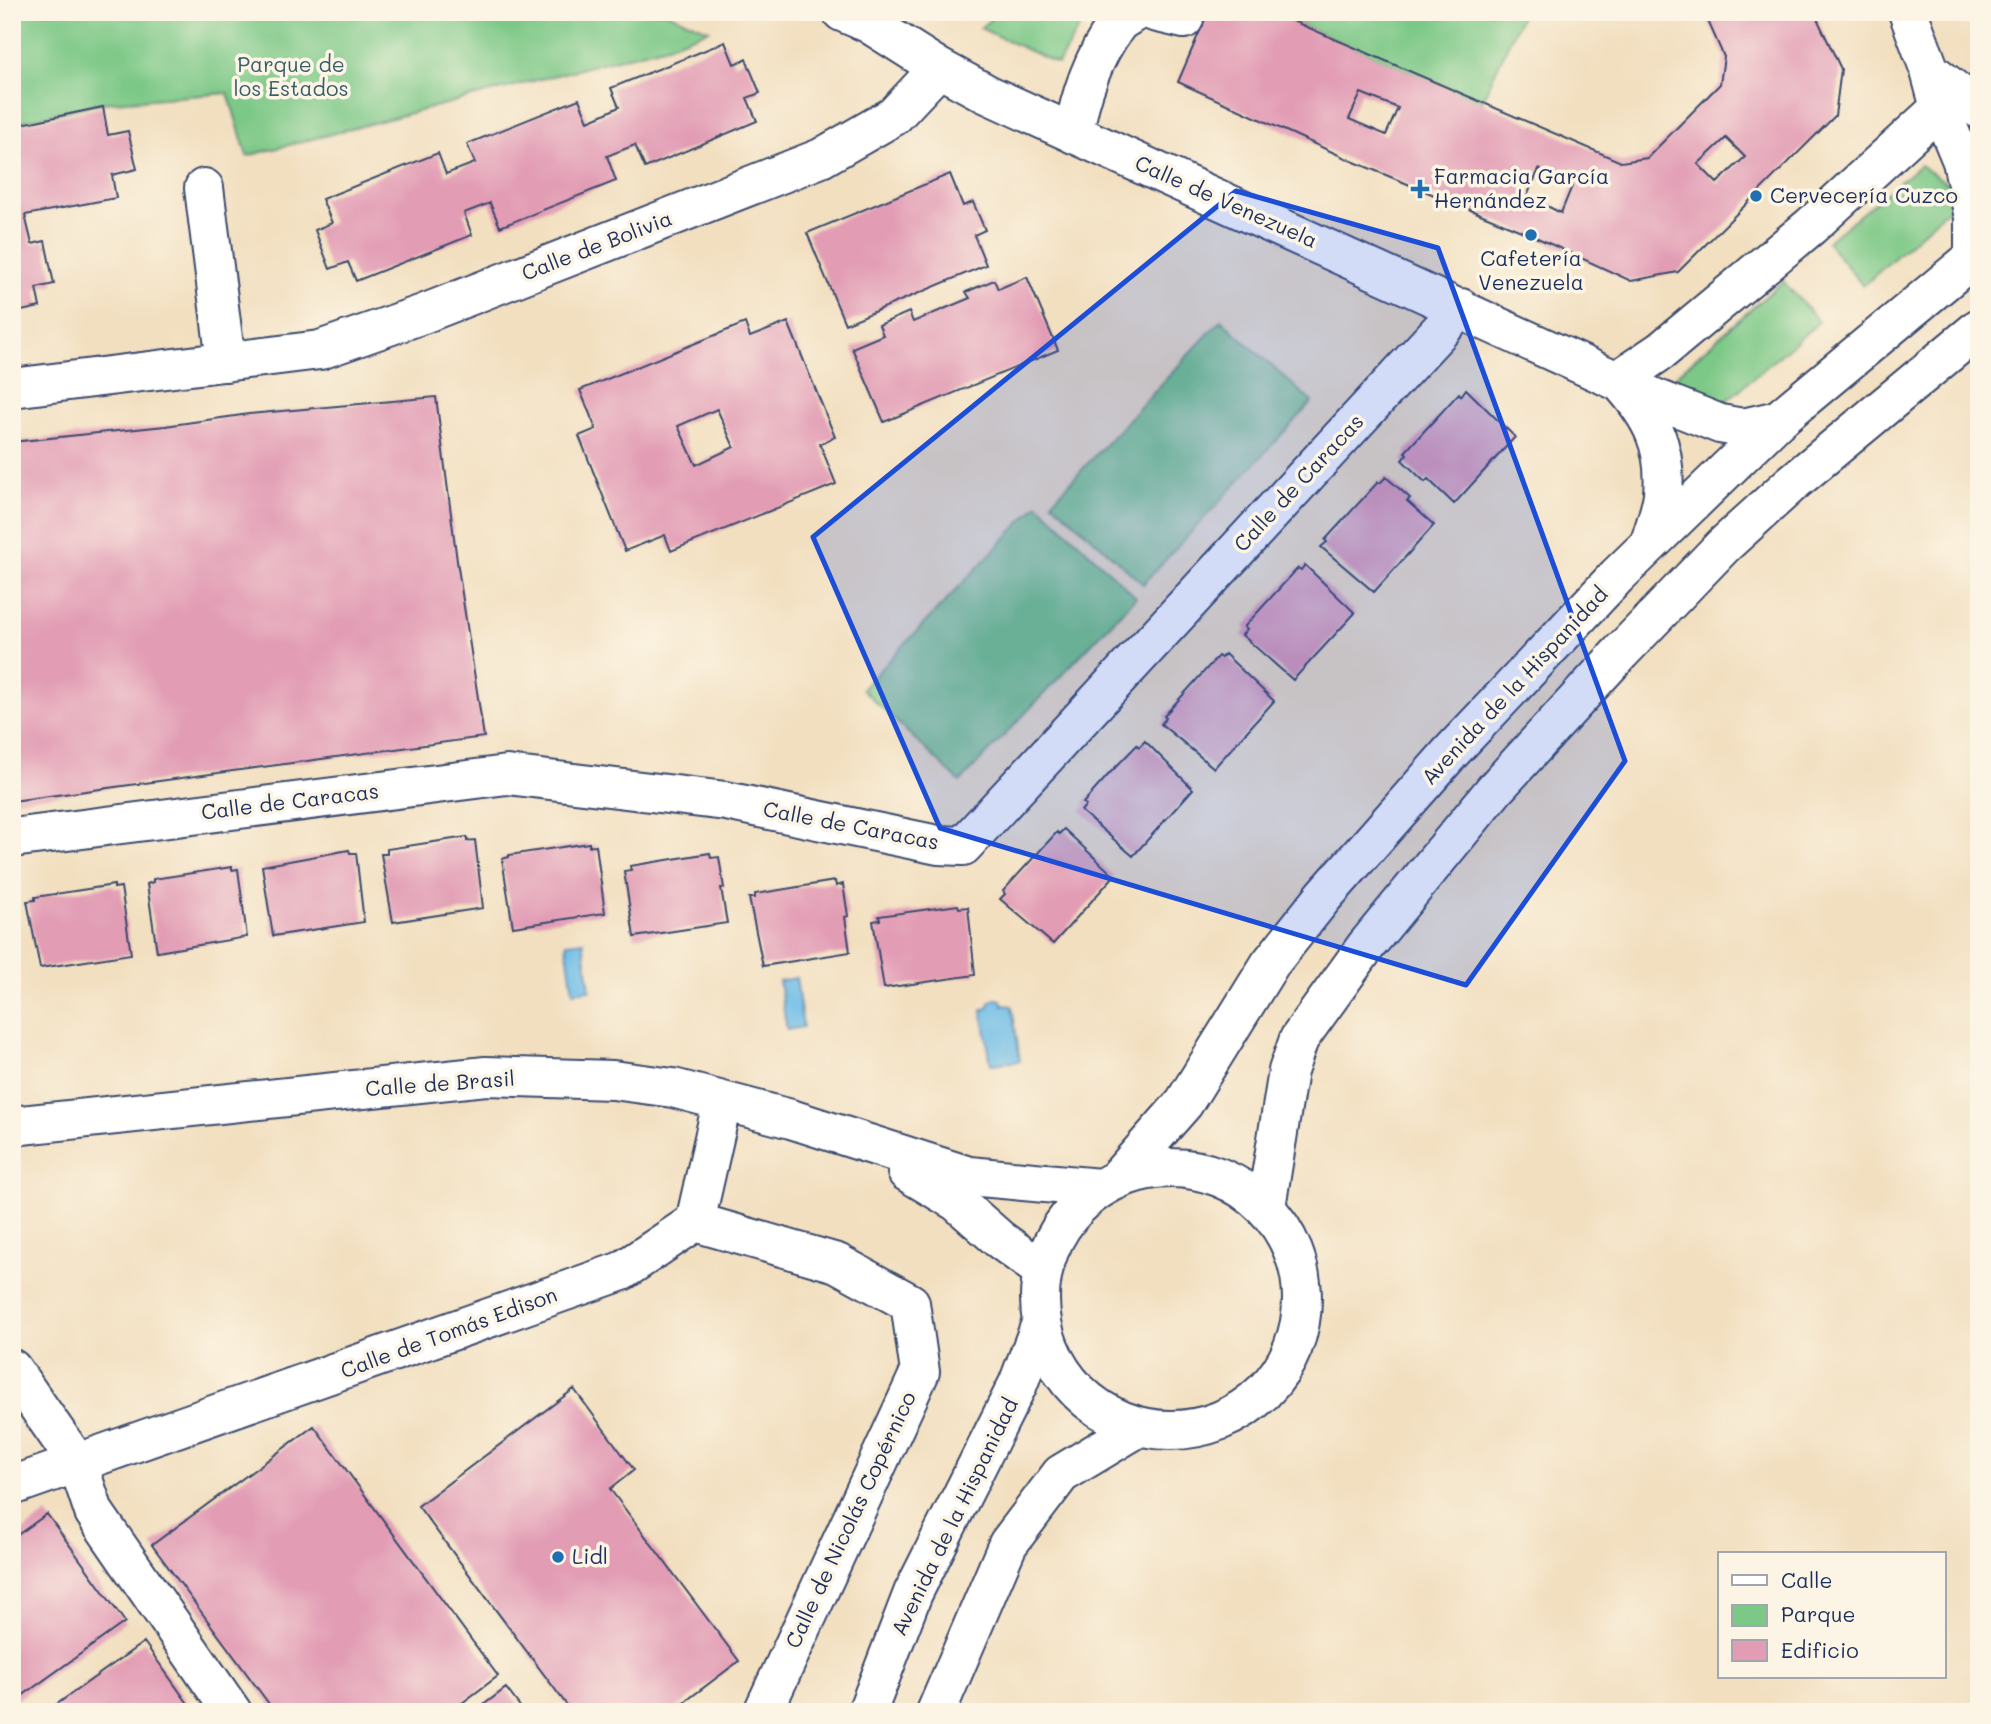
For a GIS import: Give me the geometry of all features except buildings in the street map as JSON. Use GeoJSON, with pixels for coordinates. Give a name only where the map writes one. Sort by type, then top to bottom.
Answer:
{"type":"FeatureCollection","features":[{"type":"Feature","properties":{"kind":"street"},"geometry":{"type":"LineString","coordinates":[[1074,134],[1093,68],[1118,23],[1135,12]]}},
{"type":"Feature","properties":{"kind":"street"},"geometry":{"type":"LineString","coordinates":[[1908,12],[1930,71],[1940,108],[1962,161],[1974,217],[1976,255]]}},
{"type":"Feature","properties":{"kind":"street","name":"Calle de Venezuela"},"geometry":{"type":"LineString","coordinates":[[865,16],[939,68],[988,94],[1657,399],[1720,424],[1743,428],[1778,420]]}},
{"type":"Feature","properties":{"kind":"street","name":"Calle de Bolivia"},"geometry":{"type":"LineString","coordinates":[[12,388],[320,350],[423,314],[821,158],[894,116],[939,68]]}},
{"type":"Feature","properties":{"kind":"street"},"geometry":{"type":"LineString","coordinates":[[1930,71],[1979,109]]}},
{"type":"Feature","properties":{"kind":"street"},"geometry":{"type":"LineString","coordinates":[[1618,380],[1661,351],[1789,244],[1940,108]]}},
{"type":"Feature","properties":{"kind":"street"},"geometry":{"type":"LineString","coordinates":[[204,188],[226,362]]}},
{"type":"Feature","properties":{"kind":"street","name":"Avenida de la Hispanidad"},"geometry":{"type":"LineString","coordinates":[[867,1712],[913,1593],[1018,1384],[1042,1321],[1040,1296],[1043,1271],[1063,1224],[1108,1184],[1184,1103],[1270,964],[1324,897],[1451,752],[1650,542],[1778,420],[1976,255]]}},
{"type":"Feature","properties":{"kind":"street","name":"Calle de Caracas"},"geometry":{"type":"LineString","coordinates":[[12,838],[507,775],[726,801],[937,845],[963,846],[1461,308]]}},
{"type":"Feature","properties":{"kind":"street"},"geometry":{"type":"LineString","coordinates":[[1266,1207],[1288,1071],[1298,1039],[1366,946],[1495,789],[1723,546],[1791,484],[1979,328]]}},
{"type":"Feature","properties":{"kind":"street","name":"Calle de Venezuela"},"geometry":{"type":"LineString","coordinates":[[1618,380],[1641,406],[1662,447],[1663,494],[1650,542]]}},
{"type":"Feature","properties":{"kind":"street","name":"Calle de Brasil"},"geometry":{"type":"LineString","coordinates":[[12,1126],[486,1076],[613,1080],[673,1088],[791,1119],[968,1176],[1108,1184]]}},
{"type":"Feature","properties":{"kind":"street"},"geometry":{"type":"LineString","coordinates":[[695,1222],[722,1103]]}},
{"type":"Feature","properties":{"kind":"street","name":"Calle de Brasil"},"geometry":{"type":"LineString","coordinates":[[861,1143],[957,1202],[999,1239],[1043,1271]]}},
{"type":"Feature","properties":{"kind":"street"},"geometry":{"type":"LineString","coordinates":[[1042,1321],[1053,1357],[1075,1388],[1104,1412],[1139,1427],[1181,1431],[1223,1421],[1259,1398],[1286,1366],[1300,1326],[1302,1283],[1290,1242],[1266,1207],[1234,1183],[1196,1170],[1156,1168],[1108,1184]]}},
{"type":"Feature","properties":{"kind":"street","name":"Calle de Tomás Edison"},"geometry":{"type":"LineString","coordinates":[[12,1486],[622,1271],[695,1222]]}},
{"type":"Feature","properties":{"kind":"street","name":"Calle de Nicolás Copérnico"},"geometry":{"type":"LineString","coordinates":[[695,1222],[837,1263],[910,1303],[920,1372],[763,1712]]}},
{"type":"Feature","properties":{"kind":"street"},"geometry":{"type":"LineString","coordinates":[[12,1369],[78,1464],[93,1512],[232,1712]]}},
{"type":"Feature","properties":{"kind":"street"},"geometry":{"type":"LineString","coordinates":[[936,1712],[1007,1544],[1061,1474],[1139,1427]]}},
{"type":"Feature","properties":{"kind":"highlighted area"},"geometry":{"type":"Polygon","coordinates":[[[1236,191],[1438,248],[1625,761],[1466,985],[940,828],[813,537],[1236,191]]]}},
{"type":"Feature","properties":{"kind":"green space","name":"Parque de los Estados"},"geometry":{"type":"Polygon","coordinates":[[[12,12],[665,12],[709,30],[667,46],[247,156],[228,93],[100,103],[12,124],[12,12]]]}},
{"type":"Feature","properties":{"kind":"green space"},"geometry":{"type":"Polygon","coordinates":[[[999,12],[1094,12],[1080,26],[1058,64],[980,28],[999,12]]]}},
{"type":"Feature","properties":{"kind":"green space"},"geometry":{"type":"Polygon","coordinates":[[[1272,12],[1523,12],[1481,103],[1272,12]]]}},
{"type":"Feature","properties":{"kind":"green space"},"geometry":{"type":"Polygon","coordinates":[[[1920,165],[1950,185],[1957,201],[1863,286],[1827,242],[1920,165]]]}},
{"type":"Feature","properties":{"kind":"green space"},"geometry":{"type":"Polygon","coordinates":[[[1783,281],[1819,322],[1724,403],[1683,394],[1676,375],[1783,281]]]}},
{"type":"Feature","properties":{"kind":"green space"},"geometry":{"type":"Polygon","coordinates":[[[1221,320],[1312,402],[1143,584],[1052,502],[1221,320]]]}},
{"type":"Feature","properties":{"kind":"green space"},"geometry":{"type":"Polygon","coordinates":[[[1038,504],[1136,597],[960,782],[862,689],[1038,504]]]}},
{"type":"Feature","properties":{"kind":"water"},"geometry":{"type":"Polygon","coordinates":[[[583,941],[590,990],[573,992],[566,943],[583,941]]]}},
{"type":"Feature","properties":{"kind":"water"},"geometry":{"type":"Polygon","coordinates":[[[796,978],[803,1027],[787,1030],[779,981],[796,978]]]}},
{"type":"Feature","properties":{"kind":"water"},"geometry":{"type":"Polygon","coordinates":[[[1001,1000],[1003,1005],[1012,1006],[1020,1061],[991,1064],[982,1010],[988,1008],[991,1001],[1001,1000]]]}},
{"type":"Feature","properties":{"kind":"place","name":"Farmacia García Hernández"},"geometry":{"type":"Point","coordinates":[1420,189]}},
{"type":"Feature","properties":{"kind":"place","name":"Cervecería Cuzco"},"geometry":{"type":"Point","coordinates":[1756,196]}},
{"type":"Feature","properties":{"kind":"place","name":"Cafetería Venezuela"},"geometry":{"type":"Point","coordinates":[1531,235]}},
{"type":"Feature","properties":{"kind":"place","name":"Lidl"},"geometry":{"type":"Point","coordinates":[558,1557]}}]}
